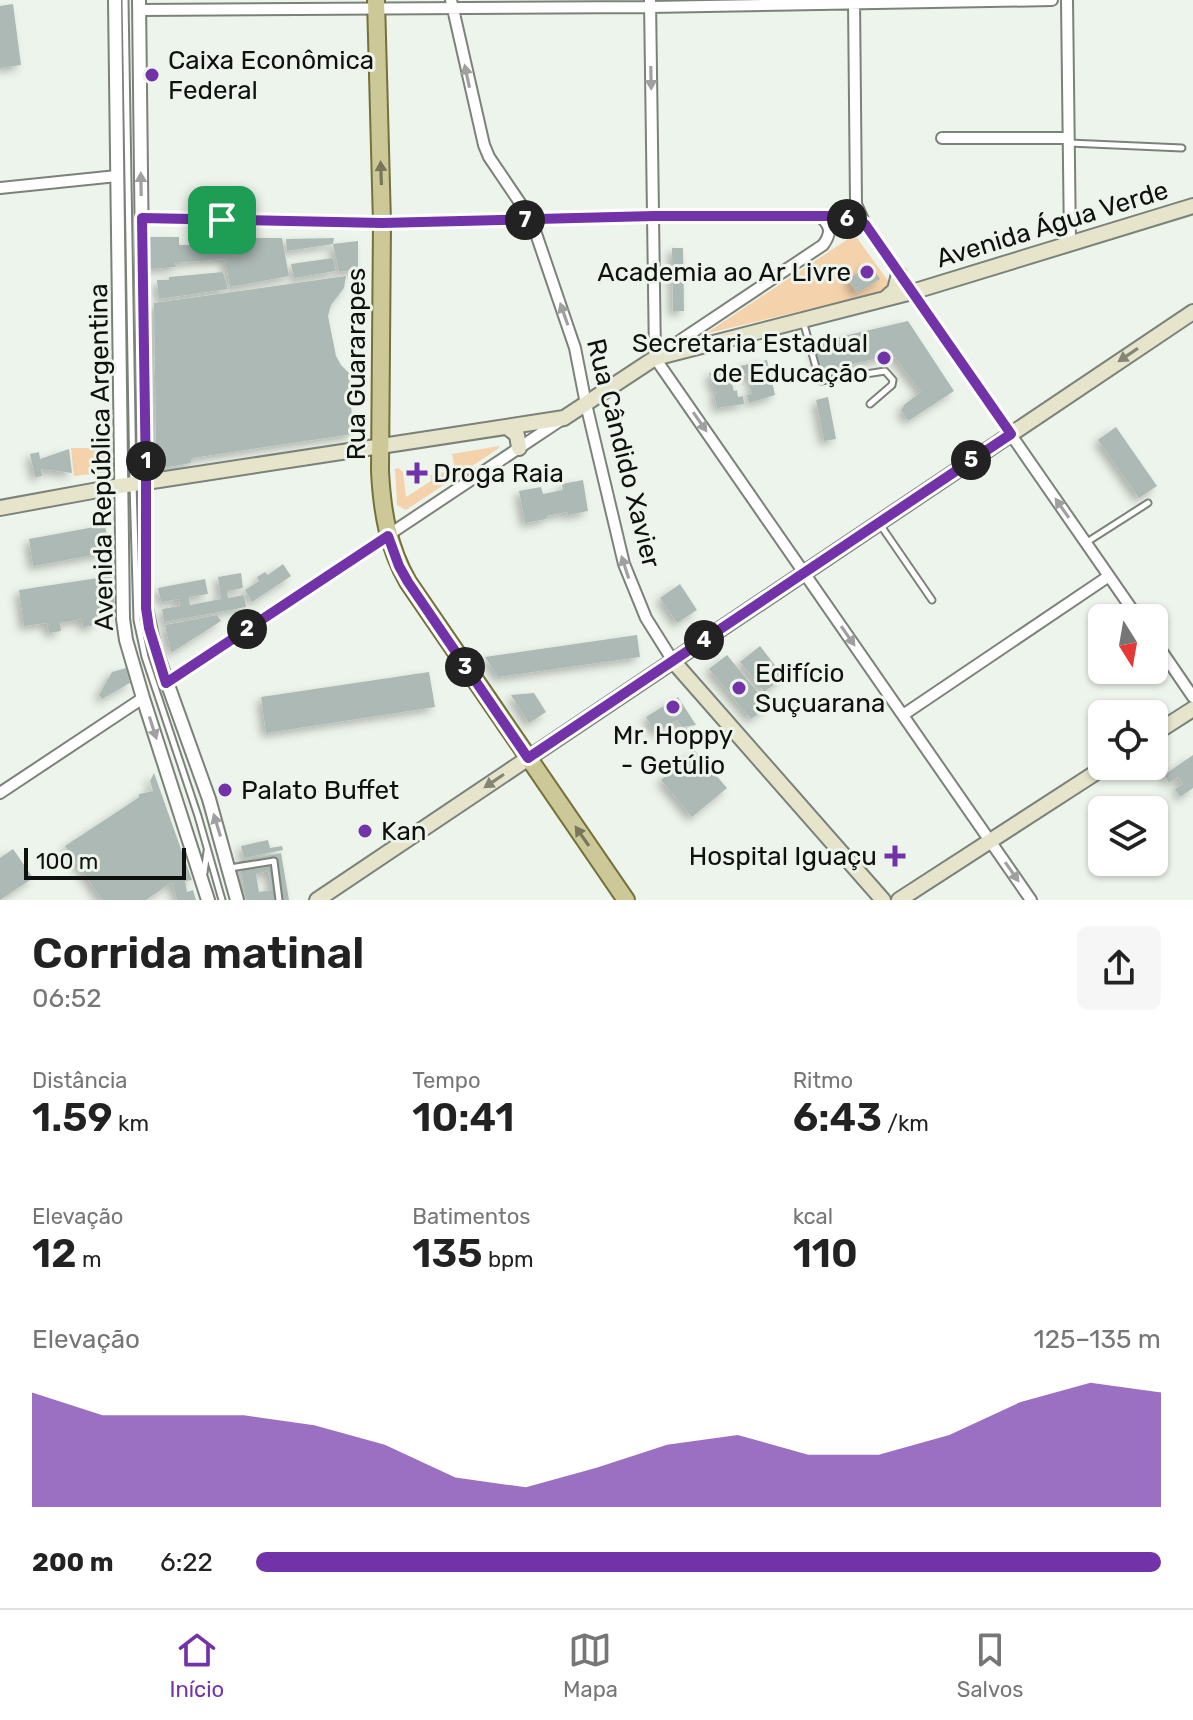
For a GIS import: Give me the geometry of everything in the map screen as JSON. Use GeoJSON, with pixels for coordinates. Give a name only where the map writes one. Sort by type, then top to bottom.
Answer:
{"type":"FeatureCollection","features":[{"type":"Feature","properties":{"kind":"main road","name":"Rua Guararapes"},"geometry":{"type":"LineString","coordinates":[[376,4],[382,223],[379,447],[381,497],[388,536],[408,582],[626,900]]}},
{"type":"Feature","properties":{"kind":"main road","name":"Avenida Água Verde"},"geometry":{"type":"LineString","coordinates":[[0,508],[133,484],[564,418],[655,358],[912,292],[1193,206]]}},
{"type":"Feature","properties":{"kind":"main road"},"geometry":{"type":"LineString","coordinates":[[882,300],[895,290],[899,274]]}},
{"type":"Feature","properties":{"kind":"main road"},"geometry":{"type":"LineString","coordinates":[[317,900],[1193,312]]}},
{"type":"Feature","properties":{"kind":"main road"},"geometry":{"type":"LineString","coordinates":[[507,427],[517,435],[519,448]]}},
{"type":"Feature","properties":{"kind":"main road","name":"Rua Cândido Xavier"},"geometry":{"type":"LineString","coordinates":[[673,661],[883,900]]}},
{"type":"Feature","properties":{"kind":"main road"},"geometry":{"type":"LineString","coordinates":[[1168,725],[1193,709]]}},
{"type":"Feature","properties":{"kind":"main road"},"geometry":{"type":"LineString","coordinates":[[899,900],[1088,778]]}},
{"type":"Feature","properties":{"kind":"street","name":"Avenida República Argentina"},"geometry":{"type":"LineString","coordinates":[[115,0],[117,176],[133,484],[146,608],[166,683],[209,799],[237,900]]}},
{"type":"Feature","properties":{"kind":"street"},"geometry":{"type":"LineString","coordinates":[[139,5],[1052,0]]}},
{"type":"Feature","properties":{"kind":"street"},"geometry":{"type":"LineString","coordinates":[[1067,0],[1070,244]]}},
{"type":"Feature","properties":{"kind":"street"},"geometry":{"type":"LineString","coordinates":[[854,2],[856,204],[865,224],[1128,604]]}},
{"type":"Feature","properties":{"kind":"street","name":"Rua Cândido Xavier"},"geometry":{"type":"LineString","coordinates":[[452,4],[484,145],[531,219],[575,348],[630,583],[646,618],[673,661]]}},
{"type":"Feature","properties":{"kind":"street"},"geometry":{"type":"LineString","coordinates":[[650,4],[655,358],[1031,900]]}},
{"type":"Feature","properties":{"kind":"street","name":"Avenida República Argentina"},"geometry":{"type":"LineString","coordinates":[[139,5],[142,218],[133,484],[123,619],[143,698],[208,900]]}},
{"type":"Feature","properties":{"kind":"street"},"geometry":{"type":"LineString","coordinates":[[942,138],[1068,140]]}},
{"type":"Feature","properties":{"kind":"street"},"geometry":{"type":"LineString","coordinates":[[0,188],[117,176]]}},
{"type":"Feature","properties":{"kind":"street"},"geometry":{"type":"LineString","coordinates":[[142,218],[382,223],[654,216],[819,216],[865,224]]}},
{"type":"Feature","properties":{"kind":"street"},"geometry":{"type":"LineString","coordinates":[[655,358],[823,245],[828,239],[829,228],[819,216]]}},
{"type":"Feature","properties":{"kind":"street"},"geometry":{"type":"LineString","coordinates":[[166,683],[564,418]]}},
{"type":"Feature","properties":{"kind":"street"},"geometry":{"type":"LineString","coordinates":[[903,715],[1109,576]]}},
{"type":"Feature","properties":{"kind":"street"},"geometry":{"type":"LineString","coordinates":[[1168,660],[1193,697]]}},
{"type":"Feature","properties":{"kind":"street"},"geometry":{"type":"LineString","coordinates":[[0,793],[143,698]]}},
{"type":"Feature","properties":{"kind":"lane"},"geometry":{"type":"LineString","coordinates":[[125,0],[135,601],[141,642],[208,846],[222,900]]}},
{"type":"Feature","properties":{"kind":"lane"},"geometry":{"type":"LineString","coordinates":[[1068,140],[1182,148]]}},
{"type":"Feature","properties":{"kind":"lane"},"geometry":{"type":"LineString","coordinates":[[803,320],[821,381],[885,371],[893,383],[870,404]]}},
{"type":"Feature","properties":{"kind":"lane"},"geometry":{"type":"LineString","coordinates":[[1086,543],[1148,503]]}},
{"type":"Feature","properties":{"kind":"lane"},"geometry":{"type":"LineString","coordinates":[[879,522],[932,600]]}},
{"type":"Feature","properties":{"kind":"lane"},"geometry":{"type":"LineString","coordinates":[[203,882],[208,846]]}},
{"type":"Feature","properties":{"kind":"lane"},"geometry":{"type":"LineString","coordinates":[[229,868],[274,861],[278,900]]}},
{"type":"Feature","properties":{"kind":"shaded area"},"geometry":{"type":"Polygon","coordinates":[[[851,237],[857,238],[889,282],[884,291],[705,334],[851,237]]]}},
{"type":"Feature","properties":{"kind":"shaded area"},"geometry":{"type":"Polygon","coordinates":[[[499,446],[406,510],[397,505],[395,469],[403,472],[406,497],[431,481],[430,475],[455,470],[452,454],[499,446]]]}},
{"type":"Feature","properties":{"kind":"shaded area"},"geometry":{"type":"Polygon","coordinates":[[[71,448],[112,448],[112,472],[74,476],[71,448]]]}},
{"type":"Feature","properties":{"kind":"building"},"geometry":{"type":"Polygon","coordinates":[[[13,4],[21,65],[0,68],[0,6],[13,4]]]}},
{"type":"Feature","properties":{"kind":"building"},"geometry":{"type":"Polygon","coordinates":[[[149,237],[179,237],[179,245],[235,244],[235,238],[282,238],[289,276],[230,287],[225,259],[175,263],[176,267],[150,269],[149,237]]]}},
{"type":"Feature","properties":{"kind":"building"},"geometry":{"type":"Polygon","coordinates":[[[334,238],[333,244],[287,251],[286,239],[334,238]]]}},
{"type":"Feature","properties":{"kind":"building"},"geometry":{"type":"Polygon","coordinates":[[[358,241],[358,269],[339,272],[333,244],[358,241]]]}},
{"type":"Feature","properties":{"kind":"building"},"geometry":{"type":"Polygon","coordinates":[[[672,248],[683,248],[684,311],[673,311],[672,248]]]}},
{"type":"Feature","properties":{"kind":"building"},"geometry":{"type":"Polygon","coordinates":[[[333,258],[336,271],[294,278],[291,264],[333,258]]]}},
{"type":"Feature","properties":{"kind":"building","name":"Academia ao Ar Livre"},"geometry":{"type":"Polygon","coordinates":[[[870,264],[880,279],[857,293],[848,280],[870,264]]]}},
{"type":"Feature","properties":{"kind":"building"},"geometry":{"type":"Polygon","coordinates":[[[223,272],[228,289],[159,299],[157,280],[223,272]]]}},
{"type":"Feature","properties":{"kind":"building"},"geometry":{"type":"Polygon","coordinates":[[[346,276],[344,288],[331,305],[328,316],[336,356],[349,373],[353,434],[192,458],[191,463],[175,466],[166,467],[161,463],[156,446],[154,303],[346,276]]]}},
{"type":"Feature","properties":{"kind":"building"},"geometry":{"type":"Polygon","coordinates":[[[908,321],[954,391],[908,421],[901,410],[921,392],[893,355],[820,371],[814,343],[908,321]]]}},
{"type":"Feature","properties":{"kind":"building"},"geometry":{"type":"Polygon","coordinates":[[[767,360],[775,395],[749,403],[747,395],[752,394],[752,380],[749,381],[747,374],[742,375],[740,366],[767,360]]]}},
{"type":"Feature","properties":{"kind":"building"},"geometry":{"type":"Polygon","coordinates":[[[737,367],[739,376],[734,377],[735,384],[732,384],[738,397],[743,396],[744,404],[717,408],[714,394],[717,394],[709,373],[737,367]]]}},
{"type":"Feature","properties":{"kind":"building"},"geometry":{"type":"Polygon","coordinates":[[[828,397],[836,439],[824,441],[816,400],[828,397]]]}},
{"type":"Feature","properties":{"kind":"building"},"geometry":{"type":"Polygon","coordinates":[[[1116,427],[1157,486],[1139,498],[1098,440],[1116,427]]]}},
{"type":"Feature","properties":{"kind":"building"},"geometry":{"type":"Polygon","coordinates":[[[69,449],[72,473],[41,469],[42,476],[35,477],[30,454],[39,452],[40,459],[69,449]]]}},
{"type":"Feature","properties":{"kind":"building"},"geometry":{"type":"Polygon","coordinates":[[[583,480],[588,511],[546,516],[546,519],[525,523],[519,491],[541,487],[543,494],[563,490],[562,484],[583,480]]]}},
{"type":"Feature","properties":{"kind":"building"},"geometry":{"type":"Polygon","coordinates":[[[105,525],[110,552],[33,566],[29,539],[105,525]]]}},
{"type":"Feature","properties":{"kind":"building"},"geometry":{"type":"Polygon","coordinates":[[[283,564],[291,576],[252,602],[245,590],[259,581],[257,577],[265,572],[268,575],[283,564]]]}},
{"type":"Feature","properties":{"kind":"building"},"geometry":{"type":"Polygon","coordinates":[[[241,573],[243,588],[227,591],[228,598],[244,595],[246,607],[164,622],[162,609],[180,606],[179,599],[161,602],[158,588],[205,579],[208,594],[189,597],[190,605],[221,599],[218,577],[241,573]]]}},
{"type":"Feature","properties":{"kind":"building"},"geometry":{"type":"Polygon","coordinates":[[[111,576],[116,613],[95,616],[96,625],[83,627],[82,619],[60,623],[61,631],[49,633],[47,623],[24,626],[19,590],[111,576]]]}},
{"type":"Feature","properties":{"kind":"building"},"geometry":{"type":"Polygon","coordinates":[[[680,584],[697,610],[677,623],[660,598],[680,584]]]}},
{"type":"Feature","properties":{"kind":"building"},"geometry":{"type":"Polygon","coordinates":[[[217,615],[221,621],[171,653],[165,625],[217,615]]]}},
{"type":"Feature","properties":{"kind":"building"},"geometry":{"type":"Polygon","coordinates":[[[637,635],[640,657],[498,677],[485,657],[637,635]]]}},
{"type":"Feature","properties":{"kind":"building"},"geometry":{"type":"Polygon","coordinates":[[[760,646],[784,677],[764,692],[740,662],[760,646]]]}},
{"type":"Feature","properties":{"kind":"building","name":"Edifício Suçuarana"},"geometry":{"type":"Polygon","coordinates":[[[727,655],[769,706],[751,719],[709,669],[727,655]]]}},
{"type":"Feature","properties":{"kind":"building"},"geometry":{"type":"Polygon","coordinates":[[[126,668],[130,683],[102,699],[99,695],[112,672],[126,668]]]}},
{"type":"Feature","properties":{"kind":"building"},"geometry":{"type":"Polygon","coordinates":[[[429,672],[435,707],[266,733],[261,697],[429,672]]]}},
{"type":"Feature","properties":{"kind":"building"},"geometry":{"type":"Polygon","coordinates":[[[534,693],[546,712],[529,723],[511,695],[534,693]]]}},
{"type":"Feature","properties":{"kind":"building","name":"Mr. Hoppy - Getúlio"},"geometry":{"type":"Polygon","coordinates":[[[678,697],[696,725],[682,727],[677,720],[656,733],[646,717],[678,697]]]}},
{"type":"Feature","properties":{"kind":"building"},"geometry":{"type":"Polygon","coordinates":[[[695,751],[727,788],[692,817],[661,780],[695,751]]]}},
{"type":"Feature","properties":{"kind":"building"},"geometry":{"type":"Polygon","coordinates":[[[1193,755],[1193,788],[1180,797],[1175,789],[1183,784],[1178,777],[1169,783],[1168,772],[1193,755]]]}},
{"type":"Feature","properties":{"kind":"building"},"geometry":{"type":"Polygon","coordinates":[[[154,773],[192,880],[185,881],[187,892],[193,890],[196,900],[177,900],[172,882],[146,900],[102,900],[65,846],[135,800],[139,794],[153,791],[150,781],[154,773]]]}},
{"type":"Feature","properties":{"kind":"building"},"geometry":{"type":"Polygon","coordinates":[[[268,840],[270,848],[282,846],[283,850],[244,858],[241,846],[268,840]]]}},
{"type":"Feature","properties":{"kind":"building"},"geometry":{"type":"Polygon","coordinates":[[[13,849],[33,878],[0,900],[0,858],[13,849]]]}},
{"type":"Feature","properties":{"kind":"building"},"geometry":{"type":"Polygon","coordinates":[[[281,853],[289,900],[246,900],[239,861],[281,853]],[[268,871],[256,874],[259,892],[272,890],[268,871]]]}},
{"type":"Feature","properties":{"kind":"place","name":"Caixa Econômica Federal"},"geometry":{"type":"Point","coordinates":[152,75]}},
{"type":"Feature","properties":{"kind":"place","name":"Academia ao Ar Livre"},"geometry":{"type":"Point","coordinates":[867,272]}},
{"type":"Feature","properties":{"kind":"place","name":"Secretaria Estadual de Educação"},"geometry":{"type":"Point","coordinates":[884,358]}},
{"type":"Feature","properties":{"kind":"place","name":"Droga Raia"},"geometry":{"type":"Point","coordinates":[417,473]}},
{"type":"Feature","properties":{"kind":"place","name":"Edifício Suçuarana"},"geometry":{"type":"Point","coordinates":[739,688]}},
{"type":"Feature","properties":{"kind":"place","name":"Mr. Hoppy - Getúlio"},"geometry":{"type":"Point","coordinates":[673,707]}},
{"type":"Feature","properties":{"kind":"place","name":"Palato Buffet"},"geometry":{"type":"Point","coordinates":[225,790]}},
{"type":"Feature","properties":{"kind":"place","name":"Kan"},"geometry":{"type":"Point","coordinates":[365,831]}},
{"type":"Feature","properties":{"kind":"place","name":"Hospital Iguaçu"},"geometry":{"type":"Point","coordinates":[895,856]}},
{"type":"Feature","properties":{"kind":"route"},"geometry":{"type":"LineString","coordinates":[[654,216],[843,218],[865,224],[1011,434],[528,758],[408,582],[388,536],[166,683],[146,608],[142,218],[222,220],[382,223],[654,216]]}}]}
